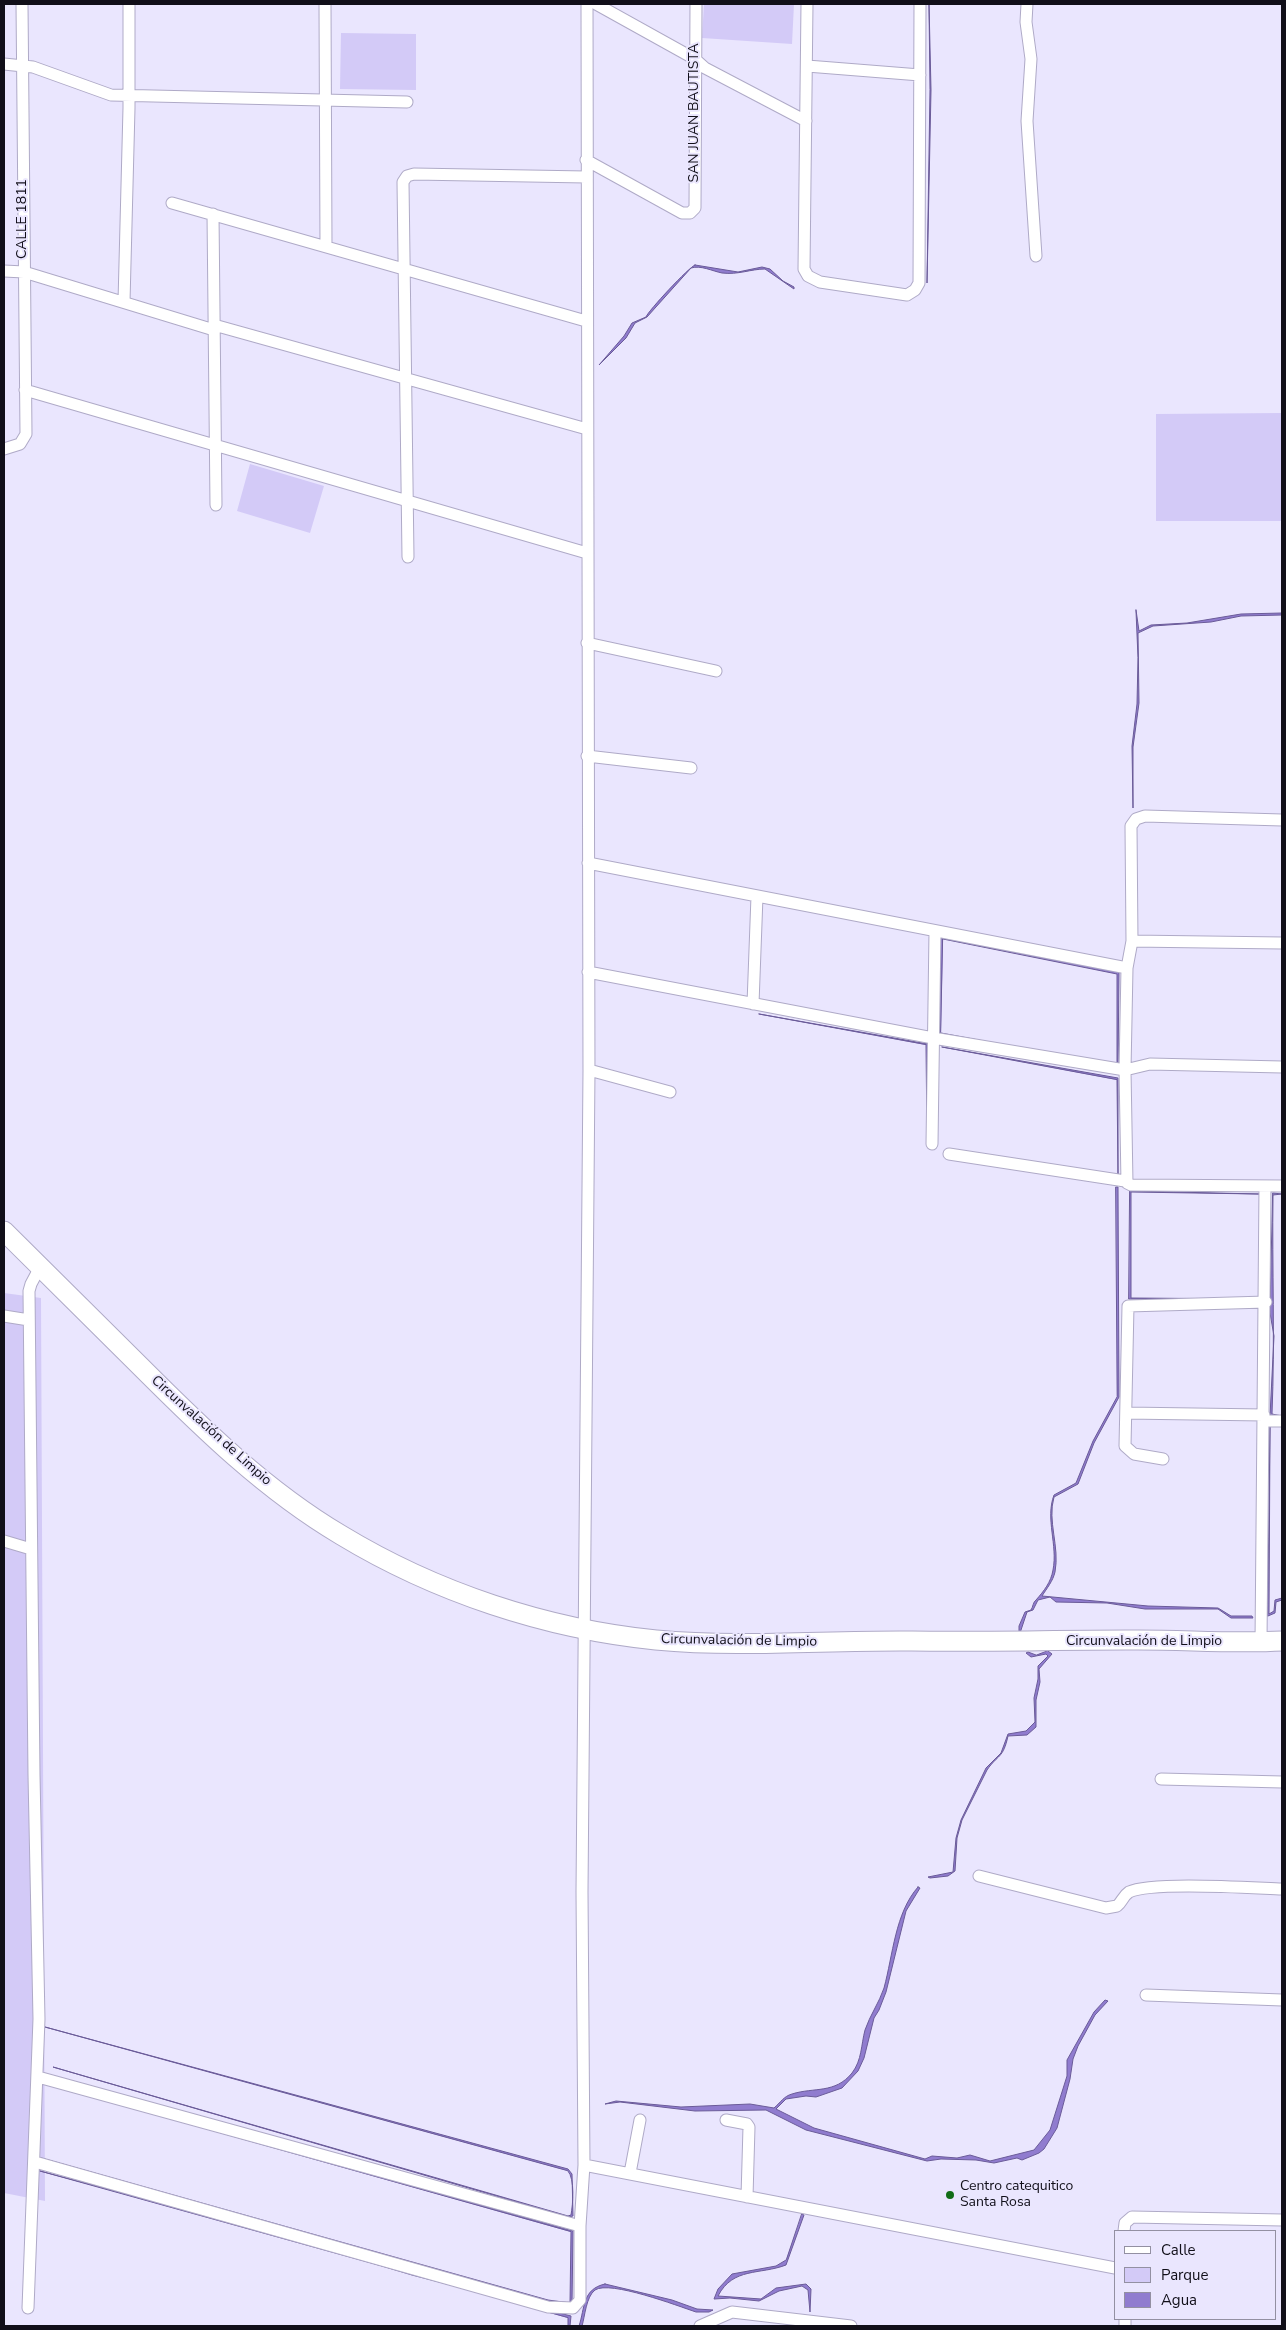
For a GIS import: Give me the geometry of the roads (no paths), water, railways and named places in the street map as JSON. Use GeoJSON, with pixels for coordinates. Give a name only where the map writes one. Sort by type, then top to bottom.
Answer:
{"type":"FeatureCollection","features":[{"type":"Feature","properties":{"kind":"highway","name":"Circunvalación de Limpio"},"geometry":{"type":"LineString","coordinates":[[4,1231],[194,1420],[255,1475],[339,1535],[413,1575],[512,1611],[585,1628],[655,1640],[735,1644],[889,1641],[1016,1643],[1127,1640],[1282,1641]]}},
{"type":"Feature","properties":{"kind":"street","name":"CALLE 1811"},"geometry":{"type":"LineString","coordinates":[[4,449],[20,444],[26,434],[22,4]]}},
{"type":"Feature","properties":{"kind":"street"},"geometry":{"type":"LineString","coordinates":[[124,302],[129,96],[129,4]]}},
{"type":"Feature","properties":{"kind":"street"},"geometry":{"type":"LineString","coordinates":[[325,4],[326,246]]}},
{"type":"Feature","properties":{"kind":"street"},"geometry":{"type":"LineString","coordinates":[[35,2162],[548,2307],[564,2310],[573,2308],[580,2300],[582,2276],[580,2226],[584,2165],[582,1891],[589,1070],[586,321],[587,4]]}},
{"type":"Feature","properties":{"kind":"street"},"geometry":{"type":"LineString","coordinates":[[596,4],[696,59],[705,68],[806,121]]}},
{"type":"Feature","properties":{"kind":"street","name":"SAN JUAN BAUTISTA"},"geometry":{"type":"LineString","coordinates":[[586,160],[682,213],[690,213],[695,208],[696,4]]}},
{"type":"Feature","properties":{"kind":"street"},"geometry":{"type":"LineString","coordinates":[[807,4],[802,262],[804,269],[808,276],[820,282],[907,295],[915,290],[920,283],[920,4]]}},
{"type":"Feature","properties":{"kind":"street"},"geometry":{"type":"LineString","coordinates":[[1027,4],[1026,22],[1031,58],[1027,121],[1036,256]]}},
{"type":"Feature","properties":{"kind":"street"},"geometry":{"type":"LineString","coordinates":[[4,64],[22,64],[102,93],[129,96],[407,102]]}},
{"type":"Feature","properties":{"kind":"street"},"geometry":{"type":"LineString","coordinates":[[807,66],[920,75]]}},
{"type":"Feature","properties":{"kind":"street"},"geometry":{"type":"LineString","coordinates":[[408,557],[403,182],[407,176],[414,174],[586,177]]}},
{"type":"Feature","properties":{"kind":"street"},"geometry":{"type":"LineString","coordinates":[[172,203],[586,321]]}},
{"type":"Feature","properties":{"kind":"street"},"geometry":{"type":"LineString","coordinates":[[213,214],[216,505]]}},
{"type":"Feature","properties":{"kind":"street"},"geometry":{"type":"LineString","coordinates":[[4,271],[24,272],[124,302],[587,429]]}},
{"type":"Feature","properties":{"kind":"street"},"geometry":{"type":"LineString","coordinates":[[25,390],[407,499],[587,553]]}},
{"type":"Feature","properties":{"kind":"street"},"geometry":{"type":"LineString","coordinates":[[587,642],[716,671]]}},
{"type":"Feature","properties":{"kind":"street"},"geometry":{"type":"LineString","coordinates":[[588,756],[691,768]]}},
{"type":"Feature","properties":{"kind":"street"},"geometry":{"type":"LineString","coordinates":[[1126,1181],[1128,968],[1132,942],[1131,826],[1136,819],[1146,816],[1282,820]]}},
{"type":"Feature","properties":{"kind":"street"},"geometry":{"type":"LineString","coordinates":[[588,863],[1128,968]]}},
{"type":"Feature","properties":{"kind":"street"},"geometry":{"type":"LineString","coordinates":[[753,1004],[757,896]]}},
{"type":"Feature","properties":{"kind":"street"},"geometry":{"type":"LineString","coordinates":[[932,1144],[935,931]]}},
{"type":"Feature","properties":{"kind":"street"},"geometry":{"type":"LineString","coordinates":[[1132,942],[1282,943]]}},
{"type":"Feature","properties":{"kind":"street"},"geometry":{"type":"LineString","coordinates":[[588,972],[933,1038],[1126,1070],[1150,1064],[1282,1067]]}},
{"type":"Feature","properties":{"kind":"street"},"geometry":{"type":"LineString","coordinates":[[589,1070],[670,1092]]}},
{"type":"Feature","properties":{"kind":"street"},"geometry":{"type":"LineString","coordinates":[[949,1154],[1126,1181],[1131,1185],[1282,1186]]}},
{"type":"Feature","properties":{"kind":"street"},"geometry":{"type":"LineString","coordinates":[[1261,1642],[1266,1302],[1265,1186]]}},
{"type":"Feature","properties":{"kind":"street"},"geometry":{"type":"LineString","coordinates":[[28,2308],[39,2020],[29,1320],[30,1287],[40,1267]]}},
{"type":"Feature","properties":{"kind":"street"},"geometry":{"type":"LineString","coordinates":[[1163,1459],[1134,1454],[1127,1449],[1129,1305],[1266,1302]]}},
{"type":"Feature","properties":{"kind":"street"},"geometry":{"type":"LineString","coordinates":[[4,1316],[29,1320]]}},
{"type":"Feature","properties":{"kind":"street"},"geometry":{"type":"LineString","coordinates":[[1126,1413],[1263,1418],[1282,1421]]}},
{"type":"Feature","properties":{"kind":"street"},"geometry":{"type":"LineString","coordinates":[[4,1541],[32,1549]]}},
{"type":"Feature","properties":{"kind":"street"},"geometry":{"type":"LineString","coordinates":[[1161,1779],[1282,1782]]}},
{"type":"Feature","properties":{"kind":"street"},"geometry":{"type":"LineString","coordinates":[[979,1876],[1106,1908],[1116,1906],[1124,1896],[1136,1890],[1176,1887],[1282,1889]]}},
{"type":"Feature","properties":{"kind":"street"},"geometry":{"type":"LineString","coordinates":[[1146,1995],[1282,2000]]}},
{"type":"Feature","properties":{"kind":"street"},"geometry":{"type":"LineString","coordinates":[[38,2077],[580,2226]]}},
{"type":"Feature","properties":{"kind":"street"},"geometry":{"type":"LineString","coordinates":[[630,2174],[640,2120]]}},
{"type":"Feature","properties":{"kind":"street"},"geometry":{"type":"LineString","coordinates":[[726,2120],[747,2124],[749,2127],[747,2197]]}},
{"type":"Feature","properties":{"kind":"street"},"geometry":{"type":"LineString","coordinates":[[584,2165],[1114,2268]]}},
{"type":"Feature","properties":{"kind":"street"},"geometry":{"type":"LineString","coordinates":[[1124,2230],[1125,2223],[1132,2217],[1282,2220]]}},
{"type":"Feature","properties":{"kind":"street"},"geometry":{"type":"LineString","coordinates":[[700,2326],[718,2320],[732,2312],[851,2326]]}},
{"type":"Feature","properties":{"kind":"water"},"geometry":{"type":"Polygon","coordinates":[[[929,4],[931,90],[927,283],[930,90],[929,4]]]}},
{"type":"Feature","properties":{"kind":"water"},"geometry":{"type":"Polygon","coordinates":[[[695,265],[738,272],[762,267],[770,269],[783,281],[794,287],[794,289],[765,269],[739,273],[722,273],[695,267],[691,268],[695,265]]]}},
{"type":"Feature","properties":{"kind":"water"},"geometry":{"type":"Polygon","coordinates":[[[691,268],[647,317],[635,323],[626,338],[599,365],[624,336],[632,323],[646,317],[691,268]]]}},
{"type":"Feature","properties":{"kind":"water"},"geometry":{"type":"Polygon","coordinates":[[[1136,610],[1139,631],[1151,625],[1187,623],[1241,614],[1282,613],[1282,615],[1241,616],[1211,622],[1153,626],[1138,633],[1139,703],[1133,747],[1133,808],[1132,746],[1137,704],[1138,658],[1136,610]]]}},
{"type":"Feature","properties":{"kind":"water"},"geometry":{"type":"Polygon","coordinates":[[[941,938],[1119,972],[1118,1067],[939,1034],[941,938]],[[943,939],[941,1033],[1117,1066],[1117,974],[943,939]]]}},
{"type":"Feature","properties":{"kind":"water"},"geometry":{"type":"Polygon","coordinates":[[[759,1014],[928,1044],[927,1137],[926,1045],[759,1014]]]}},
{"type":"Feature","properties":{"kind":"water"},"geometry":{"type":"Polygon","coordinates":[[[942,1047],[1118,1078],[1118,1174],[1117,1080],[942,1047]]]}},
{"type":"Feature","properties":{"kind":"water"},"geometry":{"type":"Polygon","coordinates":[[[1116,1187],[1118,1187],[1119,1397],[1094,1443],[1078,1484],[1054,1497],[1052,1515],[1056,1553],[1055,1572],[1042,1596],[1148,1606],[1218,1608],[1231,1616],[1252,1616],[1253,1618],[1231,1618],[1218,1609],[1145,1609],[1107,1603],[1056,1602],[1050,1597],[1038,1600],[1033,1610],[1027,1612],[1019,1636],[1019,1626],[1025,1612],[1031,1610],[1034,1602],[1047,1586],[1052,1574],[1054,1551],[1051,1513],[1052,1504],[1054,1495],[1076,1483],[1093,1441],[1117,1397],[1116,1187]]]}},
{"type":"Feature","properties":{"kind":"water"},"geometry":{"type":"Polygon","coordinates":[[[1130,1191],[1259,1194],[1131,1192],[1131,1298],[1258,1299],[1129,1299],[1130,1191]]]}},
{"type":"Feature","properties":{"kind":"water"},"geometry":{"type":"Polygon","coordinates":[[[1273,1193],[1282,1194],[1273,1195],[1273,1332],[1270,1313],[1273,1193]]]}},
{"type":"Feature","properties":{"kind":"water"},"geometry":{"type":"Polygon","coordinates":[[[1273,1350],[1272,1414],[1282,1416],[1270,1416],[1273,1350]]]}},
{"type":"Feature","properties":{"kind":"water"},"geometry":{"type":"Polygon","coordinates":[[[1270,1427],[1269,1614],[1274,1611],[1275,1600],[1282,1598],[1282,1600],[1276,1602],[1275,1613],[1268,1616],[1270,1427]]]}},
{"type":"Feature","properties":{"kind":"water"},"geometry":{"type":"Polygon","coordinates":[[[1048,1651],[1052,1654],[1039,1669],[1040,1682],[1036,1700],[1036,1727],[1027,1735],[1008,1736],[1002,1753],[987,1770],[962,1820],[957,1838],[955,1871],[948,1876],[928,1877],[953,1872],[956,1838],[961,1820],[986,1768],[1001,1753],[1008,1734],[1026,1731],[1035,1722],[1034,1698],[1038,1679],[1038,1666],[1048,1656],[1046,1654],[1031,1657],[1026,1653],[1036,1655],[1048,1651]]]}},
{"type":"Feature","properties":{"kind":"water"},"geometry":{"type":"Polygon","coordinates":[[[918,1887],[920,1888],[906,1911],[886,1992],[874,2018],[864,2058],[858,2071],[842,2088],[816,2097],[806,2096],[786,2099],[776,2109],[814,2128],[925,2159],[932,2156],[957,2158],[970,2155],[990,2161],[1034,2150],[1050,2130],[1067,2076],[1067,2060],[1094,2012],[1105,2000],[1108,2001],[1095,2015],[1078,2046],[1073,2059],[1070,2079],[1057,2128],[1044,2149],[1039,2153],[1022,2160],[1017,2158],[994,2163],[976,2160],[941,2159],[927,2161],[806,2130],[766,2110],[695,2111],[620,2102],[605,2104],[616,2101],[681,2107],[750,2104],[774,2108],[789,2095],[824,2089],[845,2080],[858,2063],[865,2030],[884,1988],[904,1909],[918,1887]]]}},
{"type":"Feature","properties":{"kind":"water"},"geometry":{"type":"Polygon","coordinates":[[[45,2027],[568,2169],[572,2174],[572,2183],[568,2171],[45,2027]]]}},
{"type":"Feature","properties":{"kind":"water"},"geometry":{"type":"Polygon","coordinates":[[[53,2067],[568,2216],[571,2215],[573,2201],[573,2216],[568,2217],[53,2067]]]}},
{"type":"Feature","properties":{"kind":"water"},"geometry":{"type":"Polygon","coordinates":[[[44,2083],[573,2231],[572,2304],[547,2301],[41,2158],[548,2300],[570,2303],[571,2232],[44,2083]]]}},
{"type":"Feature","properties":{"kind":"water"},"geometry":{"type":"Polygon","coordinates":[[[40,2171],[273,2233],[394,2270],[40,2171]]]}},
{"type":"Feature","properties":{"kind":"water"},"geometry":{"type":"Polygon","coordinates":[[[802,2214],[804,2215],[786,2265],[739,2276],[731,2280],[718,2296],[761,2299],[776,2288],[806,2284],[811,2289],[810,2312],[808,2290],[802,2286],[779,2291],[759,2301],[730,2298],[714,2299],[718,2289],[732,2274],[776,2266],[786,2260],[802,2214]]]}},
{"type":"Feature","properties":{"kind":"water"},"geometry":{"type":"Polygon","coordinates":[[[433,2280],[571,2316],[570,2326],[568,2326],[568,2318],[433,2280]]]}},
{"type":"Feature","properties":{"kind":"water"},"geometry":{"type":"Polygon","coordinates":[[[605,2284],[672,2300],[697,2309],[713,2310],[709,2312],[696,2312],[629,2291],[603,2288],[592,2293],[582,2326],[579,2326],[588,2295],[592,2290],[605,2284]]]}},
{"type":"Feature","properties":{"kind":"place","name":"Centro catequitico Santa Rosa"},"geometry":{"type":"Point","coordinates":[950,2195]}}]}
